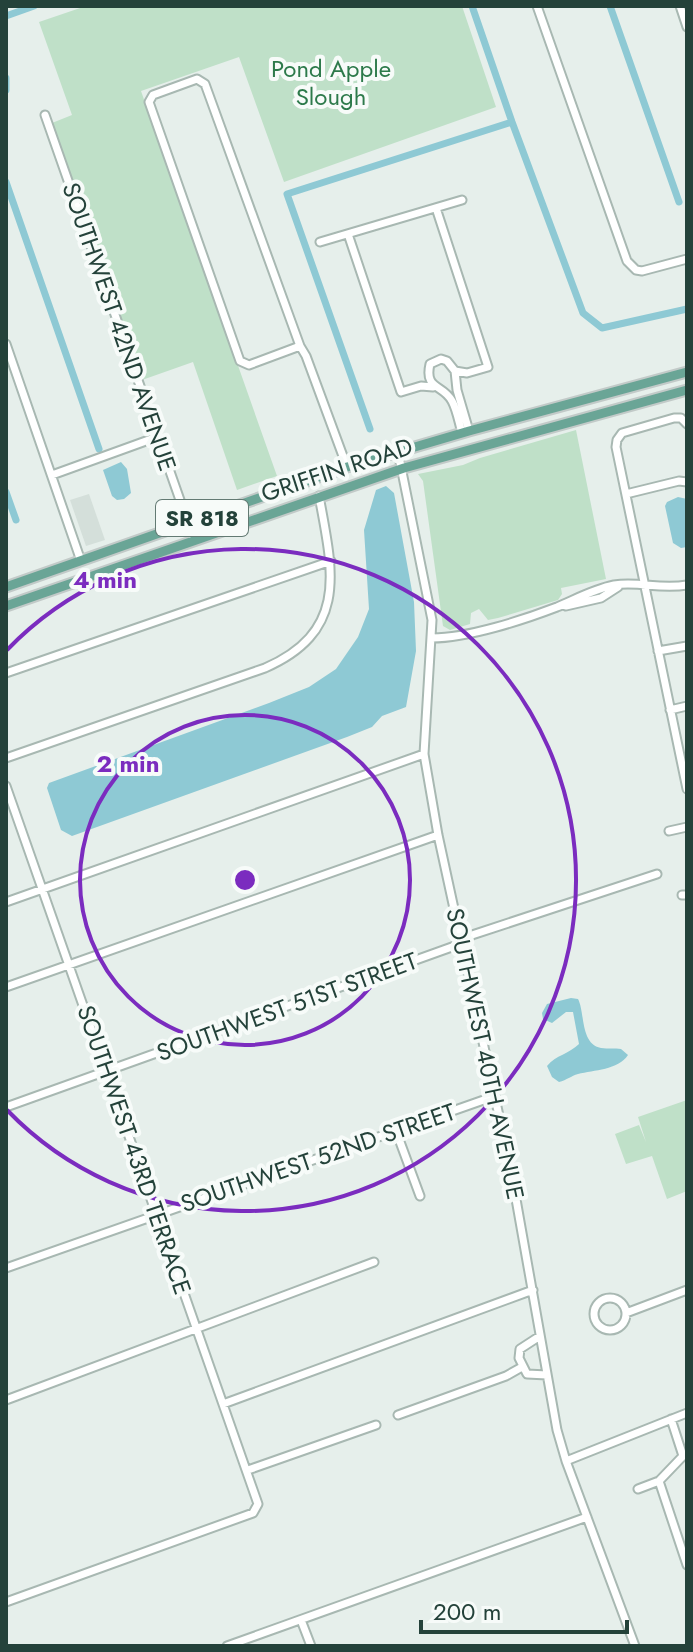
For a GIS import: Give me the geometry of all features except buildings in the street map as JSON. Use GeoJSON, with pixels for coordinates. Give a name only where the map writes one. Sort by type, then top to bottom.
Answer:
{"type":"FeatureCollection","features":[{"type":"Feature","properties":{"kind":"main road","name":"GRIFFIN ROAD"},"geometry":{"type":"LineString","coordinates":[[6,587],[347,467],[687,372]]}},
{"type":"Feature","properties":{"kind":"main road","name":"GRIFFIN ROAD"},"geometry":{"type":"LineString","coordinates":[[6,606],[404,468],[687,390]]}},
{"type":"Feature","properties":{"kind":"street"},"geometry":{"type":"LineString","coordinates":[[537,6],[624,256],[631,267],[642,271],[687,259]]}},
{"type":"Feature","properties":{"kind":"street"},"geometry":{"type":"LineString","coordinates":[[680,6],[687,27]]}},
{"type":"Feature","properties":{"kind":"street"},"geometry":{"type":"LineString","coordinates":[[300,346],[249,365],[240,361],[149,102],[153,95],[197,79],[205,84],[347,467]]}},
{"type":"Feature","properties":{"kind":"street","name":"SOUTHWEST 42ND AVENUE"},"geometry":{"type":"LineString","coordinates":[[45,115],[194,540]]}},
{"type":"Feature","properties":{"kind":"street"},"geometry":{"type":"LineString","coordinates":[[320,242],[462,200]]}},
{"type":"Feature","properties":{"kind":"street"},"geometry":{"type":"LineString","coordinates":[[436,208],[488,367],[467,373],[455,371]]}},
{"type":"Feature","properties":{"kind":"street"},"geometry":{"type":"LineString","coordinates":[[348,234],[401,392],[421,386],[433,387],[452,400],[465,432]]}},
{"type":"Feature","properties":{"kind":"street"},"geometry":{"type":"LineString","coordinates":[[6,344],[81,561]]}},
{"type":"Feature","properties":{"kind":"street"},"geometry":{"type":"LineString","coordinates":[[433,387],[430,364],[441,359],[455,371],[465,432]]}},
{"type":"Feature","properties":{"kind":"street"},"geometry":{"type":"LineString","coordinates":[[421,386],[429,373]]}},
{"type":"Feature","properties":{"kind":"street"},"geometry":{"type":"LineString","coordinates":[[457,383],[467,373]]}},
{"type":"Feature","properties":{"kind":"street"},"geometry":{"type":"LineString","coordinates":[[686,423],[681,418],[674,418],[622,433],[616,447],[687,789]]}},
{"type":"Feature","properties":{"kind":"street"},"geometry":{"type":"LineString","coordinates":[[52,475],[157,437]]}},
{"type":"Feature","properties":{"kind":"street","name":"SOUTHWEST 40TH AVENUE"},"geometry":{"type":"LineString","coordinates":[[398,452],[404,468],[429,596],[432,638],[424,754],[438,835],[495,1096],[566,1461],[635,1646]]}},
{"type":"Feature","properties":{"kind":"street"},"geometry":{"type":"LineString","coordinates":[[626,494],[679,481],[687,482]]}},
{"type":"Feature","properties":{"kind":"street"},"geometry":{"type":"LineString","coordinates":[[6,758],[265,668],[295,651],[322,623],[332,588],[331,561],[319,496]]}},
{"type":"Feature","properties":{"kind":"street"},"geometry":{"type":"LineString","coordinates":[[6,673],[331,561]]}},
{"type":"Feature","properties":{"kind":"street"},"geometry":{"type":"LineString","coordinates":[[432,638],[461,636],[556,607],[581,595],[623,585],[666,589],[687,585]]}},
{"type":"Feature","properties":{"kind":"street"},"geometry":{"type":"LineString","coordinates":[[658,651],[687,646]]}},
{"type":"Feature","properties":{"kind":"street"},"geometry":{"type":"LineString","coordinates":[[670,710],[687,706]]}},
{"type":"Feature","properties":{"kind":"street"},"geometry":{"type":"LineString","coordinates":[[6,902],[424,754]]}},
{"type":"Feature","properties":{"kind":"street","name":"SOUTHWEST 43RD TERRACE"},"geometry":{"type":"LineString","coordinates":[[6,786],[258,1498],[253,1513],[6,1602]]}},
{"type":"Feature","properties":{"kind":"street"},"geometry":{"type":"LineString","coordinates":[[669,831],[687,827]]}},
{"type":"Feature","properties":{"kind":"street"},"geometry":{"type":"LineString","coordinates":[[6,987],[438,835]]}},
{"type":"Feature","properties":{"kind":"street","name":"SOUTHWEST 51ST STREET"},"geometry":{"type":"LineString","coordinates":[[6,1107],[463,943],[472,935],[657,874]]}},
{"type":"Feature","properties":{"kind":"street","name":"SOUTHWEST 52ND STREET"},"geometry":{"type":"LineString","coordinates":[[6,1268],[495,1096]]}},
{"type":"Feature","properties":{"kind":"street"},"geometry":{"type":"LineString","coordinates":[[396,1131],[420,1196]]}},
{"type":"Feature","properties":{"kind":"street"},"geometry":{"type":"LineString","coordinates":[[6,1400],[197,1331],[374,1262]]}},
{"type":"Feature","properties":{"kind":"street"},"geometry":{"type":"LineString","coordinates":[[223,1404],[533,1290]]}},
{"type":"Feature","properties":{"kind":"street"},"geometry":{"type":"LineString","coordinates":[[626,1313],[687,1290]]}},
{"type":"Feature","properties":{"kind":"street"},"geometry":{"type":"LineString","coordinates":[[609,1299],[622,1304],[626,1313],[623,1324],[614,1330],[603,1329],[594,1316],[599,1302],[609,1299]]}},
{"type":"Feature","properties":{"kind":"street"},"geometry":{"type":"LineString","coordinates":[[540,1336],[520,1349],[519,1358],[527,1374],[547,1375]]}},
{"type":"Feature","properties":{"kind":"street"},"geometry":{"type":"LineString","coordinates":[[398,1415],[506,1376],[522,1367]]}},
{"type":"Feature","properties":{"kind":"street"},"geometry":{"type":"LineString","coordinates":[[566,1461],[687,1413]]}},
{"type":"Feature","properties":{"kind":"street"},"geometry":{"type":"LineString","coordinates":[[638,1489],[659,1481],[685,1456],[671,1419]]}},
{"type":"Feature","properties":{"kind":"street"},"geometry":{"type":"LineString","coordinates":[[248,1470],[376,1425]]}},
{"type":"Feature","properties":{"kind":"street"},"geometry":{"type":"LineString","coordinates":[[659,1481],[687,1565]]}},
{"type":"Feature","properties":{"kind":"street"},"geometry":{"type":"LineString","coordinates":[[227,1646],[587,1517]]}},
{"type":"Feature","properties":{"kind":"street"},"geometry":{"type":"LineString","coordinates":[[301,1620],[311,1646]]}},
{"type":"Feature","properties":{"kind":"shaded area"},"geometry":{"type":"Polygon","coordinates":[[[89,494],[105,540],[86,546],[70,500],[89,494]]]}},
{"type":"Feature","properties":{"kind":"green space","name":"Pond Apple Slough"},"geometry":{"type":"Polygon","coordinates":[[[86,6],[462,6],[496,107],[284,182],[239,57],[141,91],[277,476],[237,490],[193,362],[142,380],[52,123],[72,115],[39,22],[86,6]]]}},
{"type":"Feature","properties":{"kind":"green space"},"geometry":{"type":"Polygon","coordinates":[[[576,430],[606,579],[561,588],[562,594],[558,600],[498,618],[488,620],[479,609],[471,613],[470,624],[450,630],[443,626],[423,481],[418,474],[463,465],[576,430]]]}},
{"type":"Feature","properties":{"kind":"green space"},"geometry":{"type":"Polygon","coordinates":[[[687,1100],[687,1191],[667,1199],[652,1156],[626,1164],[615,1134],[639,1125],[646,1142],[638,1117],[687,1100]]]}},
{"type":"Feature","properties":{"kind":"water"},"geometry":{"type":"Polygon","coordinates":[[[121,462],[127,469],[131,493],[117,500],[112,496],[103,470],[121,462]]]}},
{"type":"Feature","properties":{"kind":"water"},"geometry":{"type":"Polygon","coordinates":[[[386,486],[394,493],[414,602],[416,651],[406,707],[382,716],[372,727],[347,737],[72,836],[61,830],[47,788],[49,783],[269,703],[309,687],[336,669],[358,637],[369,609],[364,530],[376,490],[386,486]]]}},
{"type":"Feature","properties":{"kind":"water"},"geometry":{"type":"Polygon","coordinates":[[[678,497],[687,499],[687,547],[681,548],[673,543],[665,506],[678,497]]]}},
{"type":"Feature","properties":{"kind":"water"},"geometry":{"type":"Polygon","coordinates":[[[578,999],[586,1034],[594,1045],[621,1049],[628,1055],[612,1067],[578,1074],[559,1082],[552,1077],[547,1066],[579,1044],[573,1012],[566,1012],[552,1023],[543,1019],[542,1013],[547,1004],[578,999]]]}},
{"type":"Feature","properties":{"kind":"waterway"},"geometry":{"type":"LineString","coordinates":[[6,16],[34,6]]}},
{"type":"Feature","properties":{"kind":"waterway"},"geometry":{"type":"LineString","coordinates":[[472,6],[583,313],[602,328],[687,309]]}},
{"type":"Feature","properties":{"kind":"waterway"},"geometry":{"type":"LineString","coordinates":[[610,6],[679,202]]}},
{"type":"Feature","properties":{"kind":"waterway"},"geometry":{"type":"LineString","coordinates":[[6,78],[6,90]]}},
{"type":"Feature","properties":{"kind":"waterway"},"geometry":{"type":"LineString","coordinates":[[370,429],[287,194],[512,122]]}},
{"type":"Feature","properties":{"kind":"waterway"},"geometry":{"type":"LineString","coordinates":[[6,182],[99,449]]}},
{"type":"Feature","properties":{"kind":"waterway"},"geometry":{"type":"LineString","coordinates":[[6,492],[16,520]]}}]}
